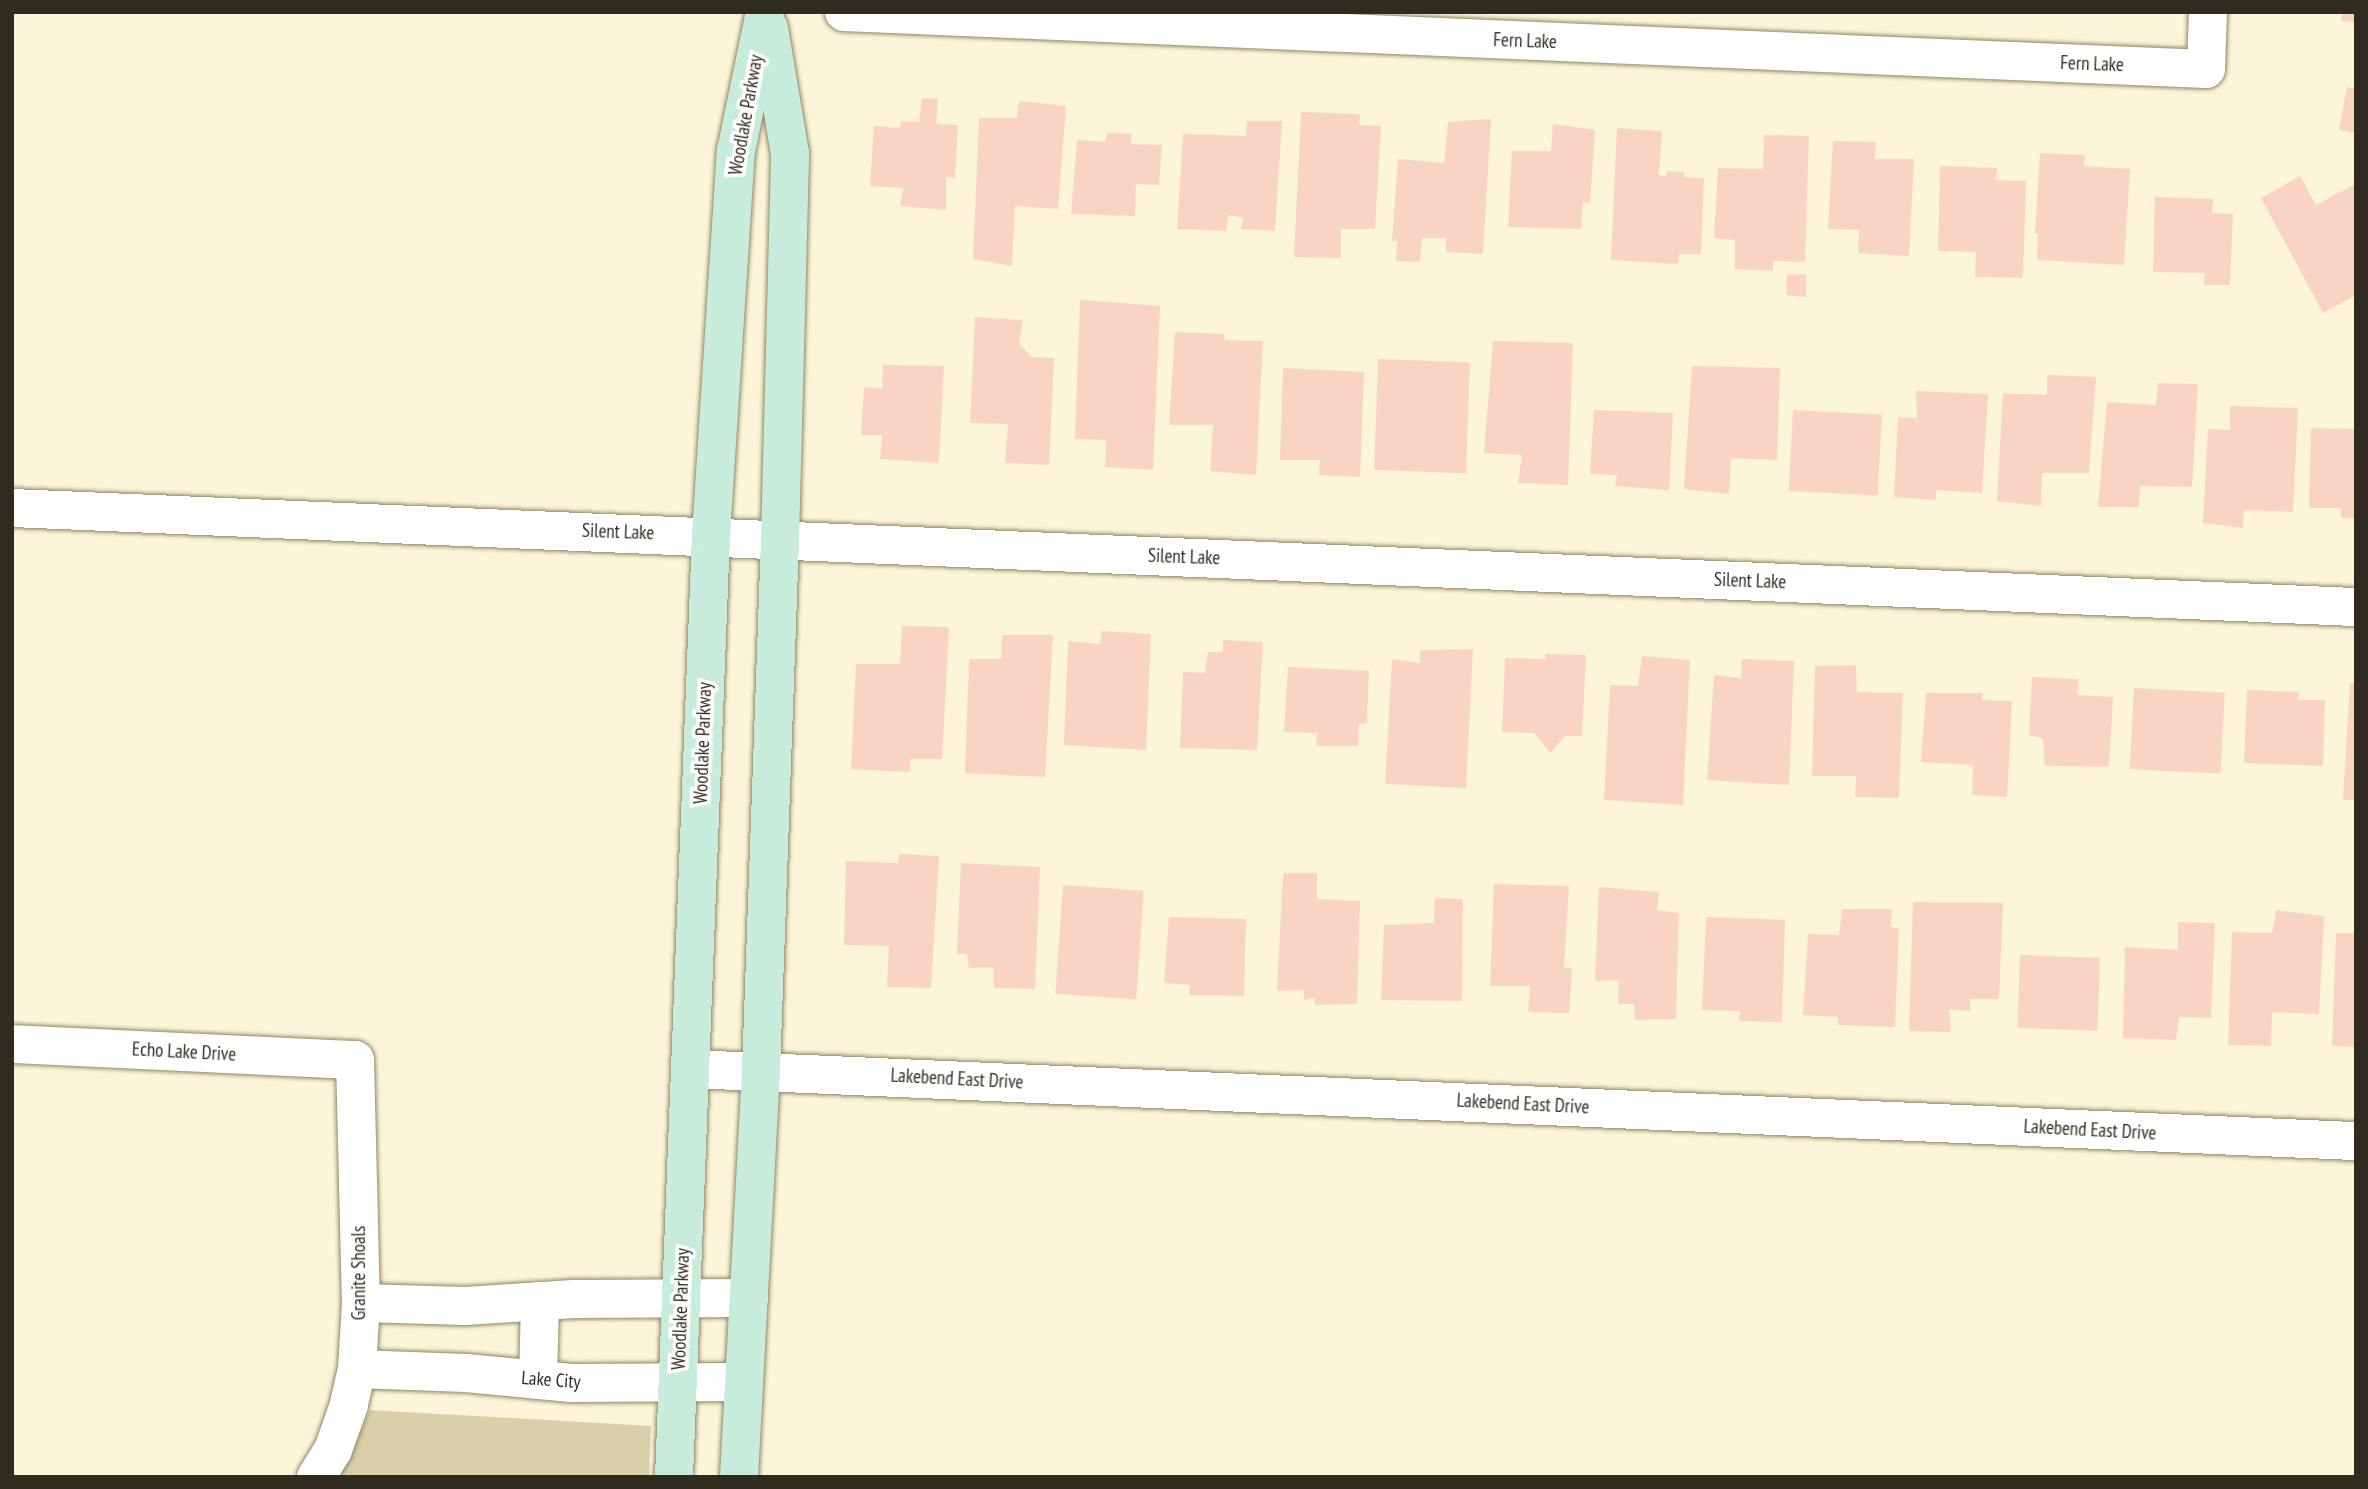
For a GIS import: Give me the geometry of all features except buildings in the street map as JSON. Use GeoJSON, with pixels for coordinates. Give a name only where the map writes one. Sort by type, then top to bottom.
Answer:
{"type":"FeatureCollection","features":[{"type":"Feature","properties":{"kind":"street","name":"Woodlake Parkway"},"geometry":{"type":"LineString","coordinates":[[674,1477],[711,535],[736,151],[766,12]]}},
{"type":"Feature","properties":{"kind":"street","name":"Woodlake Parkway"},"geometry":{"type":"LineString","coordinates":[[740,1477],[761,1070],[780,540],[790,154],[766,12]]}},
{"type":"Feature","properties":{"kind":"street","name":"Fern Lake"},"geometry":{"type":"LineString","coordinates":[[844,12],[2206,69],[2208,12]]}},
{"type":"Feature","properties":{"kind":"street","name":"Silent Lake"},"geometry":{"type":"LineString","coordinates":[[12,508],[711,535],[2356,607]]}},
{"type":"Feature","properties":{"kind":"street","name":"Echo Lake Drive"},"geometry":{"type":"LineString","coordinates":[[12,1044],[355,1060]]}},
{"type":"Feature","properties":{"kind":"street","name":"Granite Shoals"},"geometry":{"type":"LineString","coordinates":[[316,1477],[333,1450],[349,1405],[357,1369],[361,1303],[355,1060]]}},
{"type":"Feature","properties":{"kind":"street","name":"Lakebend East Drive"},"geometry":{"type":"LineString","coordinates":[[691,1069],[2356,1142]]}},
{"type":"Feature","properties":{"kind":"street"},"geometry":{"type":"LineString","coordinates":[[361,1303],[466,1306],[540,1301],[749,1298]]}},
{"type":"Feature","properties":{"kind":"street"},"geometry":{"type":"LineString","coordinates":[[538,1380],[540,1301]]}},
{"type":"Feature","properties":{"kind":"street","name":"Lake City"},"geometry":{"type":"LineString","coordinates":[[357,1369],[466,1373],[572,1383],[744,1382]]}},
{"type":"Feature","properties":{"kind":"shaded area"},"geometry":{"type":"Polygon","coordinates":[[[370,1410],[651,1426],[649,1477],[340,1477],[370,1410]]]}}]}
